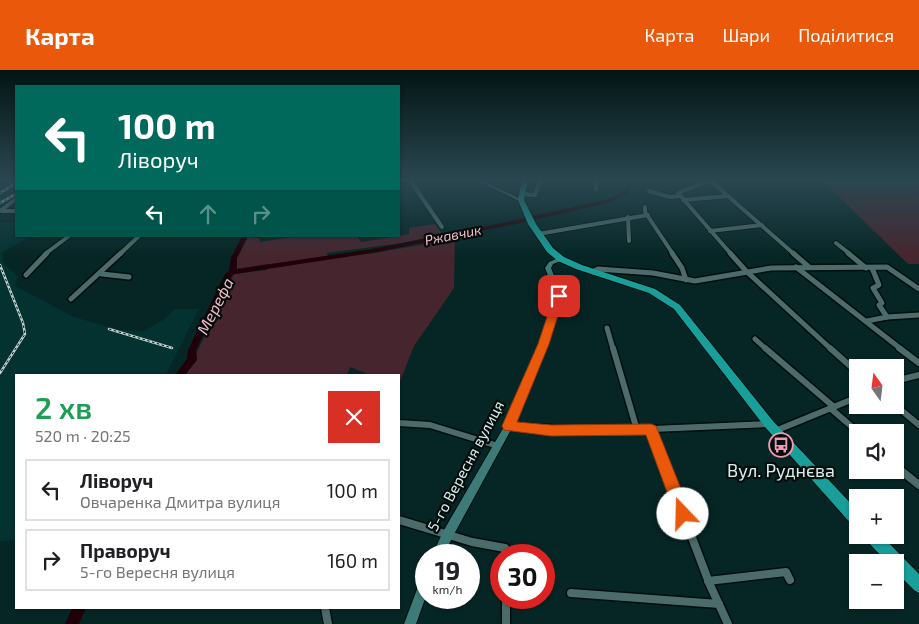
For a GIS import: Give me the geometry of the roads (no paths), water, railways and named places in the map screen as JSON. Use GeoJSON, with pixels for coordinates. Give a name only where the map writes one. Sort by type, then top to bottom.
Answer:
{"type":"FeatureCollection","features":[{"type":"Feature","properties":{"kind":"highway"},"geometry":{"type":"LineString","coordinates":[[524,206],[538,234],[550,250],[562,259],[593,272],[660,295],[677,307],[772,427],[849,511]]}},
{"type":"Feature","properties":{"kind":"highway"},"geometry":{"type":"LineString","coordinates":[[880,544],[919,585]]}},
{"type":"Feature","properties":{"kind":"street"},"geometry":{"type":"LineString","coordinates":[[428,206],[442,227]]}},
{"type":"Feature","properties":{"kind":"street"},"geometry":{"type":"LineString","coordinates":[[688,206],[746,271],[849,365]]}},
{"type":"Feature","properties":{"kind":"street"},"geometry":{"type":"LineString","coordinates":[[737,206],[762,225],[809,267]]}},
{"type":"Feature","properties":{"kind":"street"},"geometry":{"type":"LineString","coordinates":[[645,207],[645,212],[682,268],[686,280]]}},
{"type":"Feature","properties":{"kind":"street"},"geometry":{"type":"LineString","coordinates":[[0,211],[15,211]]}},
{"type":"Feature","properties":{"kind":"street"},"geometry":{"type":"LineString","coordinates":[[538,234],[648,215]]}},
{"type":"Feature","properties":{"kind":"street"},"geometry":{"type":"LineString","coordinates":[[628,217],[630,241]]}},
{"type":"Feature","properties":{"kind":"street"},"geometry":{"type":"LineString","coordinates":[[710,231],[762,225]]}},
{"type":"Feature","properties":{"kind":"street"},"geometry":{"type":"LineString","coordinates":[[26,275],[40,258],[67,237]]}},
{"type":"Feature","properties":{"kind":"street"},"geometry":{"type":"LineString","coordinates":[[71,299],[102,274],[107,266],[138,237]]}},
{"type":"Feature","properties":{"kind":"street"},"geometry":{"type":"LineString","coordinates":[[836,243],[866,268]]}},
{"type":"Feature","properties":{"kind":"street","name":"5-го Вересня вулиця"},"geometry":{"type":"LineString","coordinates":[[443,544],[509,426],[544,344],[559,296],[548,268],[551,263],[562,259]]}},
{"type":"Feature","properties":{"kind":"street"},"geometry":{"type":"LineString","coordinates":[[796,267],[919,363]]}},
{"type":"Feature","properties":{"kind":"street"},"geometry":{"type":"LineString","coordinates":[[593,272],[598,269],[638,271],[695,281],[771,268],[887,268],[919,289]]}},
{"type":"Feature","properties":{"kind":"street"},"geometry":{"type":"LineString","coordinates":[[872,268],[879,285],[873,288],[882,302],[879,305],[887,316]]}},
{"type":"Feature","properties":{"kind":"street"},"geometry":{"type":"LineString","coordinates":[[102,274],[129,277]]}},
{"type":"Feature","properties":{"kind":"street"},"geometry":{"type":"LineString","coordinates":[[867,321],[887,316],[919,315]]}},
{"type":"Feature","properties":{"kind":"street"},"geometry":{"type":"LineString","coordinates":[[607,328],[637,430]]}},
{"type":"Feature","properties":{"kind":"street"},"geometry":{"type":"LineString","coordinates":[[755,339],[849,424]]}},
{"type":"Feature","properties":{"kind":"street"},"geometry":{"type":"LineString","coordinates":[[904,377],[919,374]]}},
{"type":"Feature","properties":{"kind":"street"},"geometry":{"type":"LineString","coordinates":[[509,426],[551,431],[772,427],[849,401]]}},
{"type":"Feature","properties":{"kind":"street"},"geometry":{"type":"LineString","coordinates":[[904,412],[919,425]]}},
{"type":"Feature","properties":{"kind":"street"},"geometry":{"type":"LineString","coordinates":[[400,423],[430,425],[498,446]]}},
{"type":"Feature","properties":{"kind":"street"},"geometry":{"type":"LineString","coordinates":[[651,430],[708,580],[728,624]]}},
{"type":"Feature","properties":{"kind":"street"},"geometry":{"type":"LineString","coordinates":[[904,472],[919,485]]}},
{"type":"Feature","properties":{"kind":"street"},"geometry":{"type":"LineString","coordinates":[[400,520],[490,547]]}},
{"type":"Feature","properties":{"kind":"street"},"geometry":{"type":"LineString","coordinates":[[708,580],[786,572],[790,580]]}},
{"type":"Feature","properties":{"kind":"street"},"geometry":{"type":"LineString","coordinates":[[571,593],[719,604]]}},
{"type":"Feature","properties":{"kind":"street"},"geometry":{"type":"LineString","coordinates":[[325,609],[328,624]]}},
{"type":"Feature","properties":{"kind":"street"},"geometry":{"type":"LineString","coordinates":[[410,624],[415,609]]}},
{"type":"Feature","properties":{"kind":"street"},"geometry":{"type":"LineString","coordinates":[[506,609],[506,624]]}},
{"type":"Feature","properties":{"kind":"waterway","name":"Ржавчик"},"geometry":{"type":"LineString","coordinates":[[233,272],[372,251],[586,206]]}},
{"type":"Feature","properties":{"kind":"waterway","name":"Мерефа"},"geometry":{"type":"LineString","coordinates":[[233,272],[234,258],[244,237]]}},
{"type":"Feature","properties":{"kind":"waterway","name":"Мерефа"},"geometry":{"type":"LineString","coordinates":[[181,374],[192,360],[192,350],[229,274],[233,272]]}},
{"type":"Feature","properties":{"kind":"waterway","name":"Мерефа"},"geometry":{"type":"LineString","coordinates":[[72,624],[79,609]]}},
{"type":"Feature","properties":{"kind":"railway"},"geometry":{"type":"LineString","coordinates":[[0,265],[23,323],[25,334],[0,373]]}},
{"type":"Feature","properties":{"kind":"railway"},"geometry":{"type":"LineString","coordinates":[[109,329],[172,348]]}},
{"type":"Feature","properties":{"kind":"place","name":"Вул. Руднєва"},"geometry":{"type":"Point","coordinates":[781,445]}}]}
